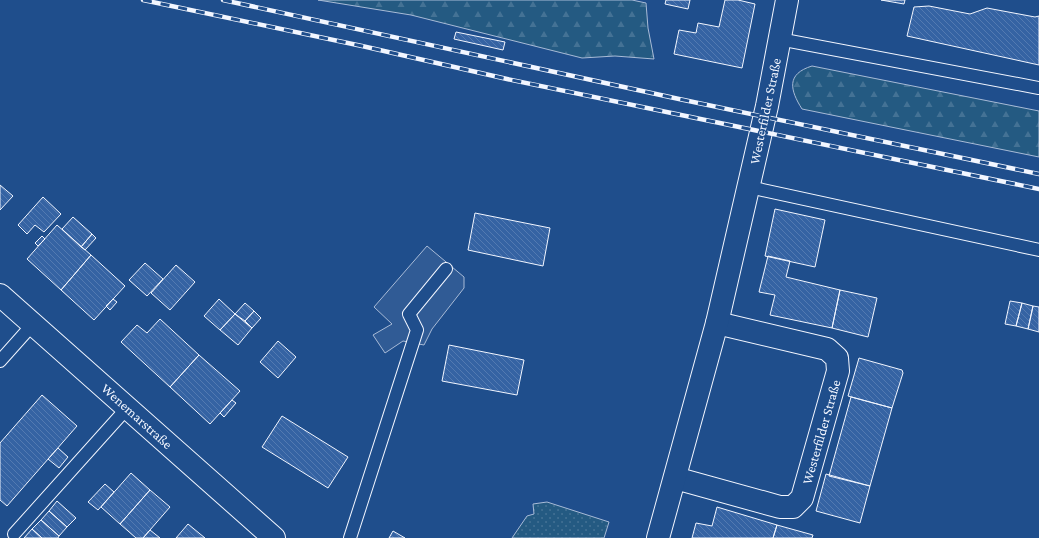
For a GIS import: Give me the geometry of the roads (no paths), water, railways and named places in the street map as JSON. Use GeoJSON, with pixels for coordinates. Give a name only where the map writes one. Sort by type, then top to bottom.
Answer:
{"type":"FeatureCollection","features":[{"type":"Feature","properties":{"kind":"street","name":"Westerfilder Straße"},"geometry":{"type":"LineString","coordinates":[[658,538],[718,323],[749,187],[787,0]]}},
{"type":"Feature","properties":{"kind":"street","name":"Wenemarstraße"},"geometry":{"type":"LineString","coordinates":[[0,295],[274,538]]}},
{"type":"Feature","properties":{"kind":"street","name":"Westerfilder Straße"},"geometry":{"type":"LineString","coordinates":[[675,478],[780,507],[793,507],[802,498],[838,371],[837,358],[827,349],[718,323]]}},
{"type":"Feature","properties":{"kind":"lane","name":"Westerfilder Straße"},"geometry":{"type":"LineString","coordinates":[[779,39],[1039,88]]}},
{"type":"Feature","properties":{"kind":"lane"},"geometry":{"type":"LineString","coordinates":[[749,187],[1039,250]]}},
{"type":"Feature","properties":{"kind":"lane"},"geometry":{"type":"LineString","coordinates":[[350,538],[417,330],[409,314],[446,269]]}},
{"type":"Feature","properties":{"kind":"lane"},"geometry":{"type":"LineString","coordinates":[[0,361],[33,324]]}},
{"type":"Feature","properties":{"kind":"lane"},"geometry":{"type":"LineString","coordinates":[[14,534],[128,408]]}},
{"type":"Feature","properties":{"kind":"railway"},"geometry":{"type":"LineString","coordinates":[[143,0],[362,46],[507,79],[1039,189]]}},
{"type":"Feature","properties":{"kind":"railway"},"geometry":{"type":"LineString","coordinates":[[223,0],[679,99],[1039,174]]}}]}
